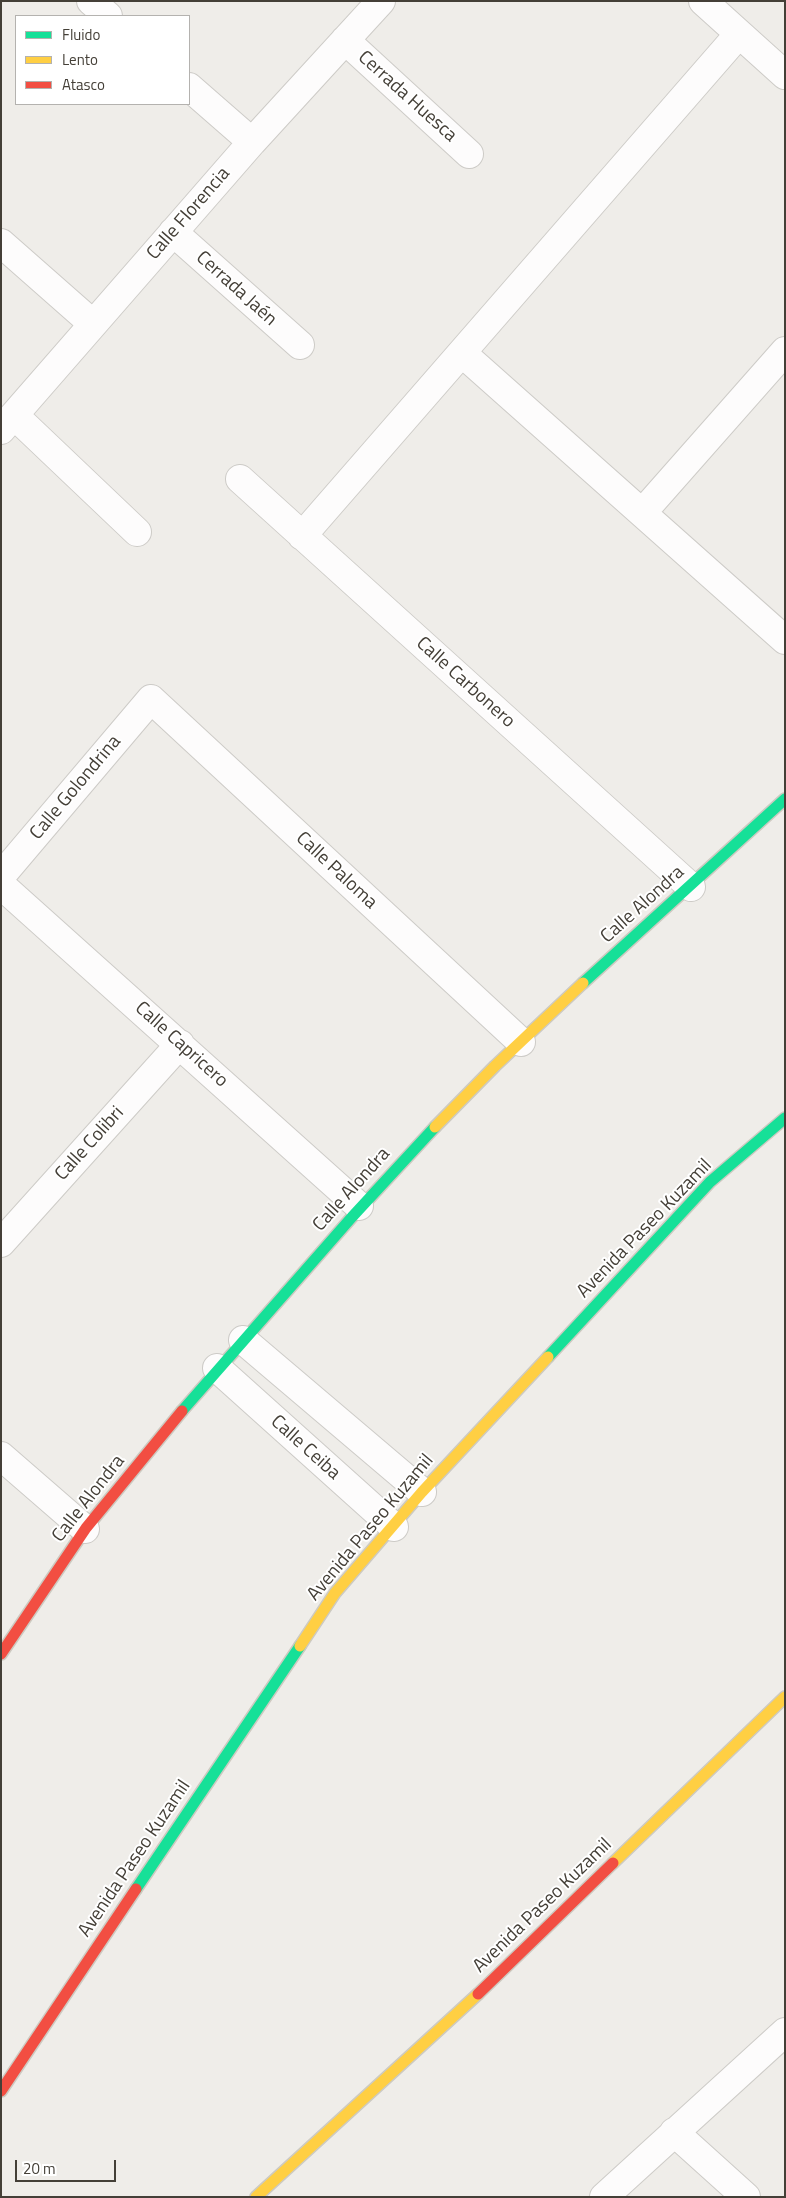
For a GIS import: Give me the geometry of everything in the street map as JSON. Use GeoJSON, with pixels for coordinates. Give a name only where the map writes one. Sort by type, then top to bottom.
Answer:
{"type":"FeatureCollection","features":[{"type":"Feature","properties":{"kind":"main road","name":"Calle Alondra"},"geometry":{"type":"LineString","coordinates":[[1,1654],[86,1529],[217,1368],[359,1206],[456,1105],[521,1042],[785,799]]}},
{"type":"Feature","properties":{"kind":"main road","name":"Avenida Paseo Kuzamil"},"geometry":{"type":"LineString","coordinates":[[1,2091],[335,1593],[394,1527],[422,1492],[710,1182],[785,1118]]}},
{"type":"Feature","properties":{"kind":"main road","name":"Avenida Paseo Kuzamil"},"geometry":{"type":"LineString","coordinates":[[256,2197],[439,2031],[785,1697]]}},
{"type":"Feature","properties":{"kind":"street"},"geometry":{"type":"LineString","coordinates":[[91,1],[107,15]]}},
{"type":"Feature","properties":{"kind":"street","name":"Calle Florencia"},"geometry":{"type":"LineString","coordinates":[[8,422],[252,142],[381,1]]}},
{"type":"Feature","properties":{"kind":"street"},"geometry":{"type":"LineString","coordinates":[[703,1],[785,75]]}},
{"type":"Feature","properties":{"kind":"street"},"geometry":{"type":"LineString","coordinates":[[302,536],[739,34]]}},
{"type":"Feature","properties":{"kind":"street","name":"Cerrada Huesca"},"geometry":{"type":"LineString","coordinates":[[345,40],[469,154]]}},
{"type":"Feature","properties":{"kind":"street"},"geometry":{"type":"LineString","coordinates":[[190,88],[252,142]]}},
{"type":"Feature","properties":{"kind":"street","name":"Cerrada Jaén"},"geometry":{"type":"LineString","coordinates":[[173,232],[300,345]]}},
{"type":"Feature","properties":{"kind":"street"},"geometry":{"type":"LineString","coordinates":[[1,243],[93,324]]}},
{"type":"Feature","properties":{"kind":"street"},"geometry":{"type":"LineString","coordinates":[[642,513],[785,351]]}},
{"type":"Feature","properties":{"kind":"street"},"geometry":{"type":"LineString","coordinates":[[462,353],[785,640]]}},
{"type":"Feature","properties":{"kind":"street"},"geometry":{"type":"LineString","coordinates":[[8,422],[137,532]]}},
{"type":"Feature","properties":{"kind":"street","name":"Calle Carbonero"},"geometry":{"type":"LineString","coordinates":[[240,479],[691,887]]}},
{"type":"Feature","properties":{"kind":"street","name":"Calle Golondrina"},"geometry":{"type":"LineString","coordinates":[[1,876],[151,699]]}},
{"type":"Feature","properties":{"kind":"street","name":"Calle Paloma"},"geometry":{"type":"LineString","coordinates":[[151,699],[521,1042]]}},
{"type":"Feature","properties":{"kind":"street","name":"Calle Capricero"},"geometry":{"type":"LineString","coordinates":[[1,885],[359,1206]]}},
{"type":"Feature","properties":{"kind":"street","name":"Calle Colibri"},"geometry":{"type":"LineString","coordinates":[[1,1244],[180,1044]]}},
{"type":"Feature","properties":{"kind":"street"},"geometry":{"type":"LineString","coordinates":[[243,1340],[422,1492]]}},
{"type":"Feature","properties":{"kind":"street","name":"Calle Ceiba"},"geometry":{"type":"LineString","coordinates":[[217,1368],[394,1527]]}},
{"type":"Feature","properties":{"kind":"street"},"geometry":{"type":"LineString","coordinates":[[1,1456],[86,1529]]}},
{"type":"Feature","properties":{"kind":"street"},"geometry":{"type":"LineString","coordinates":[[604,2197],[785,2032]]}},
{"type":"Feature","properties":{"kind":"street"},"geometry":{"type":"LineString","coordinates":[[674,2132],[746,2197]]}},
{"type":"Feature","properties":{"kind":"traffic: fast"},"geometry":{"type":"LineString","coordinates":[[583,983],[785,799]]}},
{"type":"Feature","properties":{"kind":"traffic: fast"},"geometry":{"type":"LineString","coordinates":[[548,1357],[710,1182],[785,1118]]}},
{"type":"Feature","properties":{"kind":"traffic: fast"},"geometry":{"type":"LineString","coordinates":[[182,1411],[352,1217],[435,1127]]}},
{"type":"Feature","properties":{"kind":"traffic: fast"},"geometry":{"type":"LineString","coordinates":[[136,1889],[300,1646]]}},
{"type":"Feature","properties":{"kind":"traffic: slow"},"geometry":{"type":"LineString","coordinates":[[435,1127],[495,1066],[583,983]]}},
{"type":"Feature","properties":{"kind":"traffic: slow"},"geometry":{"type":"LineString","coordinates":[[300,1646],[335,1593],[422,1492],[548,1357]]}},
{"type":"Feature","properties":{"kind":"traffic: slow"},"geometry":{"type":"LineString","coordinates":[[613,1863],[785,1697]]}},
{"type":"Feature","properties":{"kind":"traffic: slow"},"geometry":{"type":"LineString","coordinates":[[256,2197],[478,1994]]}},
{"type":"Feature","properties":{"kind":"traffic: jam"},"geometry":{"type":"LineString","coordinates":[[1,1654],[86,1528],[182,1411]]}},
{"type":"Feature","properties":{"kind":"traffic: jam"},"geometry":{"type":"LineString","coordinates":[[478,1994],[613,1863]]}},
{"type":"Feature","properties":{"kind":"traffic: jam"},"geometry":{"type":"LineString","coordinates":[[1,2091],[136,1889]]}}]}
